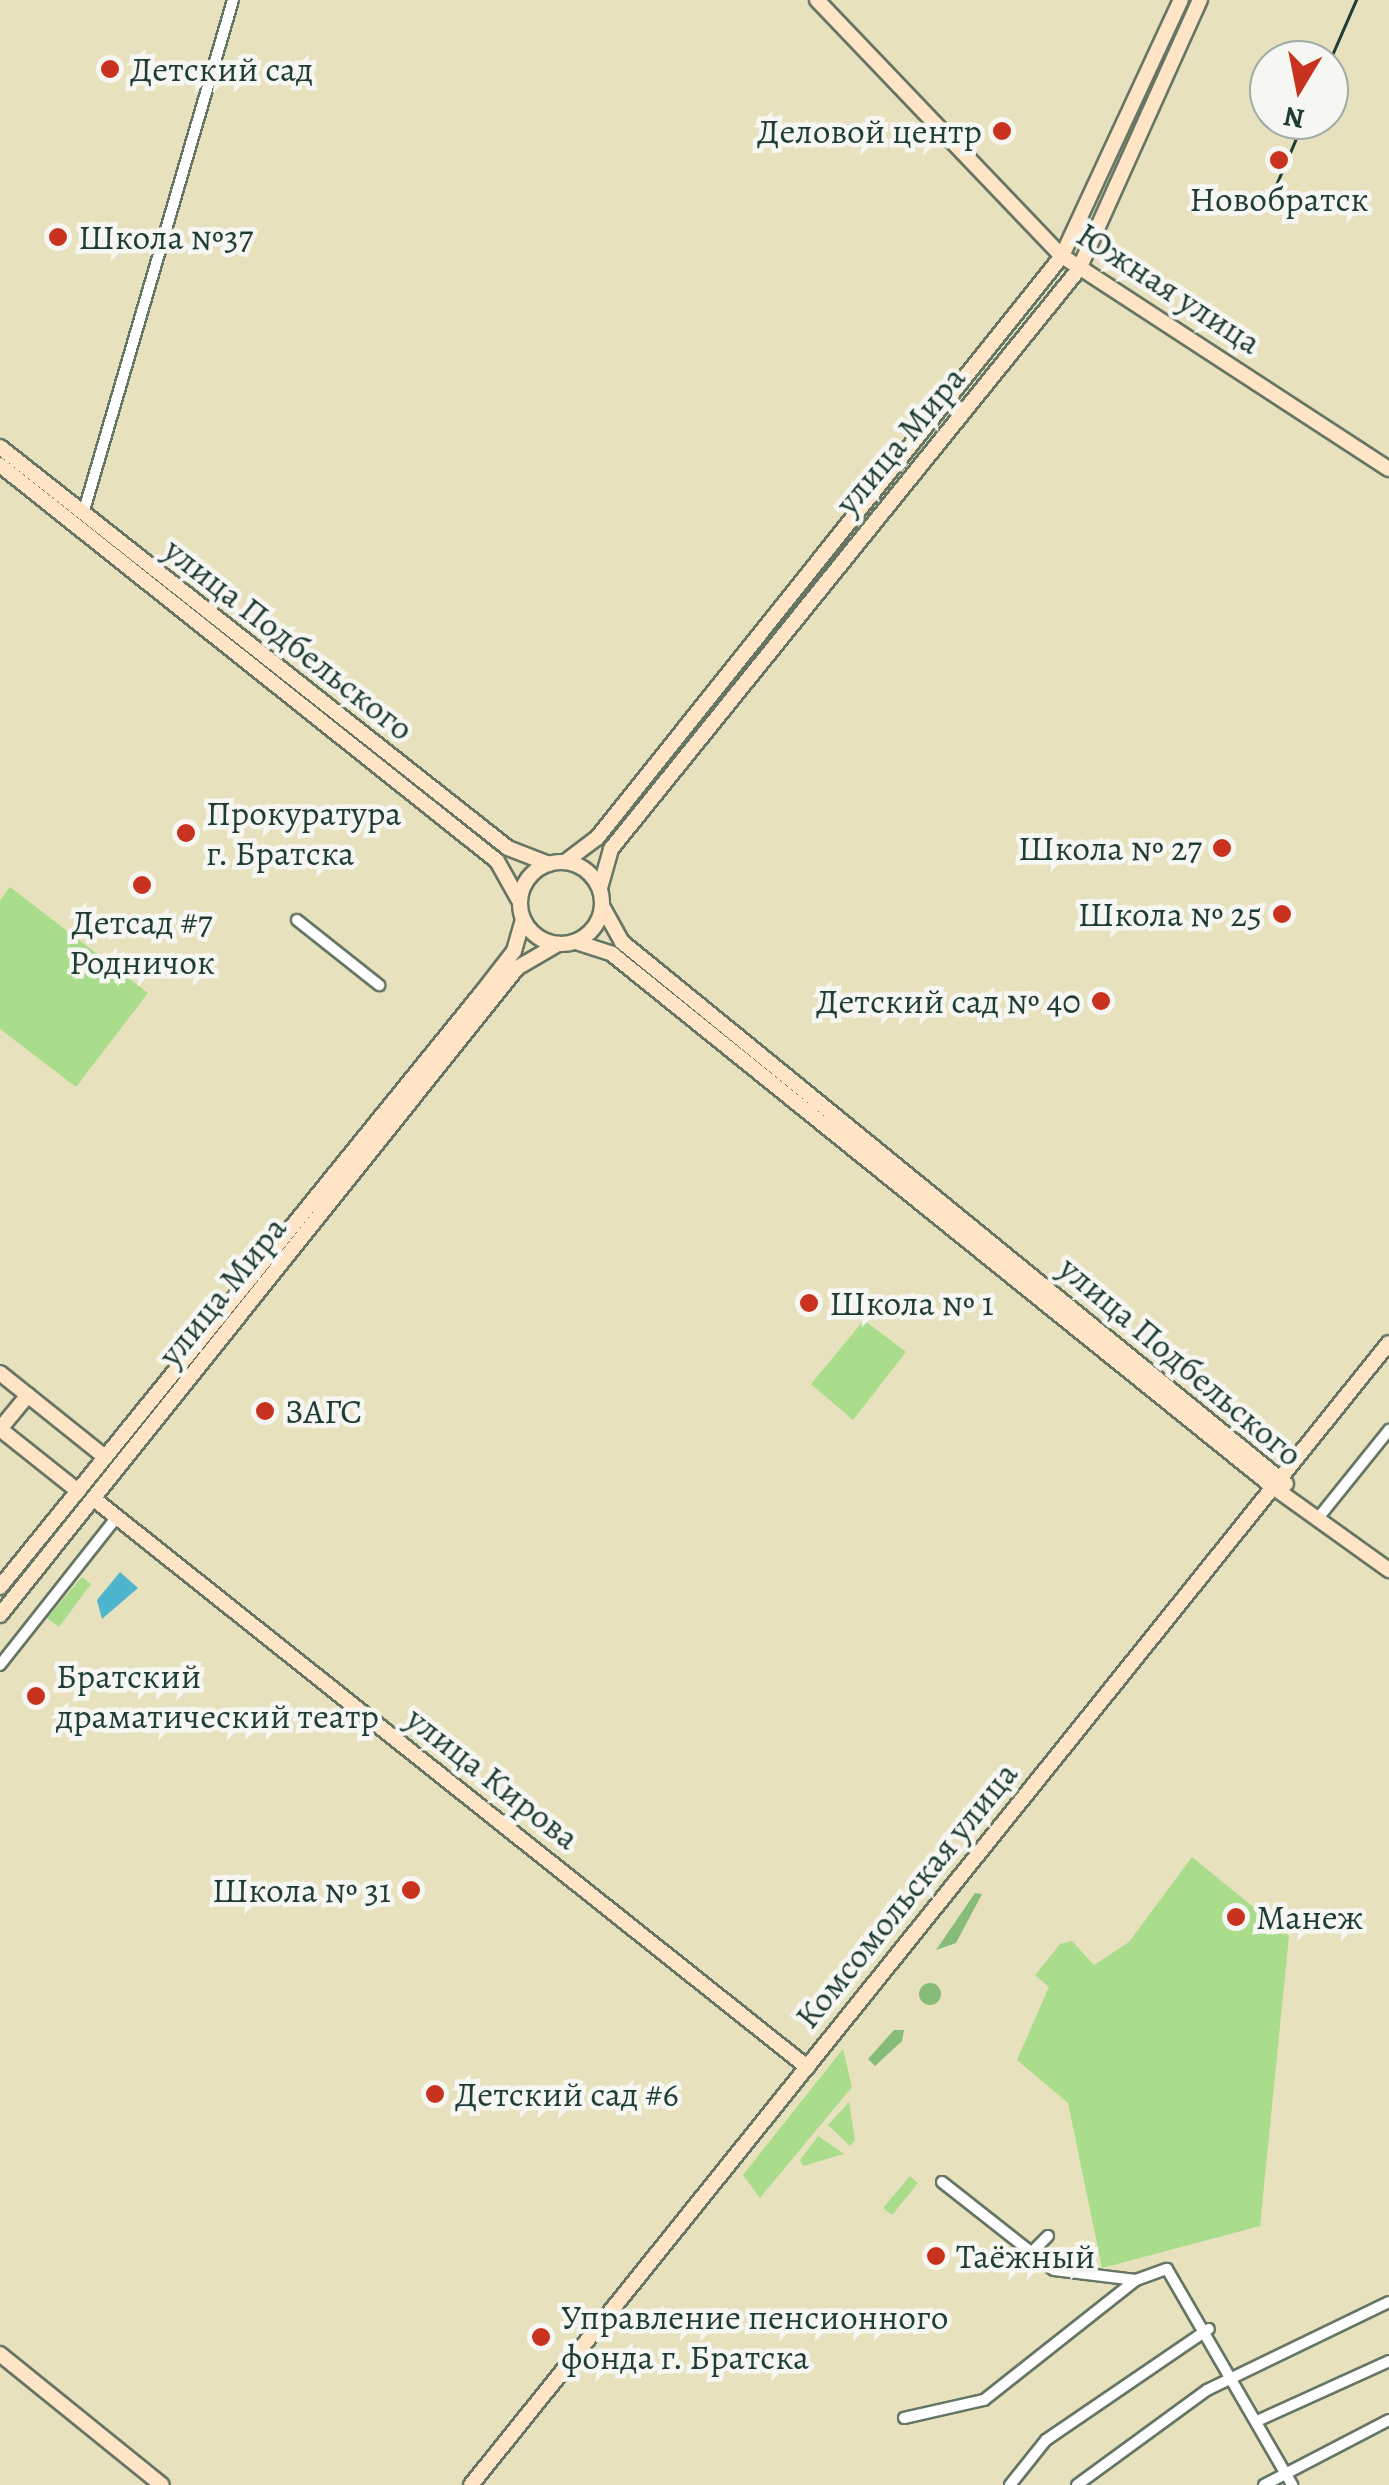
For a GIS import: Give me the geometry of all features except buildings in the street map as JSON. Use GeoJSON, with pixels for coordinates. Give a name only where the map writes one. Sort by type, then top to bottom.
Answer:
{"type":"FeatureCollection","features":[{"type":"Feature","properties":{"kind":"main road","name":"Южная улица"},"geometry":{"type":"LineString","coordinates":[[818,0],[1062,256],[1389,469]]}},
{"type":"Feature","properties":{"kind":"main road","name":"улица Мира"},"geometry":{"type":"LineString","coordinates":[[565,862],[597,838],[1062,256],[1109,171],[1182,0]]}},
{"type":"Feature","properties":{"kind":"main road","name":"улица Мира"},"geometry":{"type":"LineString","coordinates":[[600,888],[611,849],[1078,269],[1200,0]]}},
{"type":"Feature","properties":{"kind":"main road","name":"улица Подбельского"},"geometry":{"type":"LineString","coordinates":[[0,447],[83,514],[153,579],[497,861],[520,902]]}},
{"type":"Feature","properties":{"kind":"main road","name":"улица Подбельского"},"geometry":{"type":"LineString","coordinates":[[0,465],[508,848],[549,864]]}},
{"type":"Feature","properties":{"kind":"main road"},"geometry":{"type":"LineString","coordinates":[[565,862],[600,888],[602,906],[576,942],[558,944],[525,959],[485,1000],[514,951],[523,919],[520,902],[528,878],[549,864],[565,862]]}},
{"type":"Feature","properties":{"kind":"main road","name":"улица Подбельского"},"geometry":{"type":"LineString","coordinates":[[602,906],[622,942],[1300,1502],[1389,1570]]}},
{"type":"Feature","properties":{"kind":"main road"},"geometry":{"type":"LineString","coordinates":[[523,919],[558,944]]}},
{"type":"Feature","properties":{"kind":"main road","name":"улица Подбельского"},"geometry":{"type":"LineString","coordinates":[[576,942],[612,954],[1147,1376]]}},
{"type":"Feature","properties":{"kind":"main road","name":"улица Мира"},"geometry":{"type":"LineString","coordinates":[[0,1588],[202,1335],[485,1000]]}},
{"type":"Feature","properties":{"kind":"main road","name":"улица Мира"},"geometry":{"type":"LineString","coordinates":[[0,1615],[216,1346],[485,1000]]}},
{"type":"Feature","properties":{"kind":"main road"},"geometry":{"type":"LineString","coordinates":[[202,1335],[216,1346]]}},
{"type":"Feature","properties":{"kind":"main road","name":"Комсомольская улица"},"geometry":{"type":"LineString","coordinates":[[471,2485],[1389,1343]]}},
{"type":"Feature","properties":{"kind":"main road"},"geometry":{"type":"LineString","coordinates":[[0,1373],[105,1457]]}},
{"type":"Feature","properties":{"kind":"main road"},"geometry":{"type":"LineString","coordinates":[[28,1395],[0,1429],[78,1491]]}},
{"type":"Feature","properties":{"kind":"main road","name":"улица Кирова"},"geometry":{"type":"LineString","coordinates":[[94,1499],[807,2067]]}},
{"type":"Feature","properties":{"kind":"main road"},"geometry":{"type":"LineString","coordinates":[[29,1551],[43,1562]]}},
{"type":"Feature","properties":{"kind":"main road"},"geometry":{"type":"LineString","coordinates":[[0,2354],[162,2485]]}},
{"type":"Feature","properties":{"kind":"street"},"geometry":{"type":"LineString","coordinates":[[83,514],[233,0]]}},
{"type":"Feature","properties":{"kind":"street"},"geometry":{"type":"LineString","coordinates":[[297,920],[379,985]]}},
{"type":"Feature","properties":{"kind":"street"},"geometry":{"type":"LineString","coordinates":[[1319,1517],[1389,1430]]}},
{"type":"Feature","properties":{"kind":"street"},"geometry":{"type":"LineString","coordinates":[[0,1665],[117,1517]]}},
{"type":"Feature","properties":{"kind":"street"},"geometry":{"type":"LineString","coordinates":[[942,2182],[1031,2253],[1088,2279],[1136,2280]]}},
{"type":"Feature","properties":{"kind":"street"},"geometry":{"type":"LineString","coordinates":[[1031,2253],[1048,2236]]}},
{"type":"Feature","properties":{"kind":"street"},"geometry":{"type":"LineString","coordinates":[[904,2418],[984,2400],[1136,2280],[1167,2268],[1180,2276],[1236,2374],[1292,2485]]}},
{"type":"Feature","properties":{"kind":"street"},"geometry":{"type":"LineString","coordinates":[[1077,2485],[1236,2374],[1389,2302]]}},
{"type":"Feature","properties":{"kind":"street"},"geometry":{"type":"LineString","coordinates":[[1010,2485],[1046,2440],[1210,2329]]}},
{"type":"Feature","properties":{"kind":"street"},"geometry":{"type":"LineString","coordinates":[[1257,2421],[1389,2361]]}},
{"type":"Feature","properties":{"kind":"street"},"geometry":{"type":"LineString","coordinates":[[1264,2485],[1389,2420]]}},
{"type":"Feature","properties":{"kind":"green space"},"geometry":{"type":"Polygon","coordinates":[[[10,887],[148,993],[76,1087],[0,1029],[0,900],[10,887]]]}},
{"type":"Feature","properties":{"kind":"green space"},"geometry":{"type":"Polygon","coordinates":[[[864,1320],[906,1352],[853,1420],[811,1384],[864,1320]]]}},
{"type":"Feature","properties":{"kind":"green space"},"geometry":{"type":"Polygon","coordinates":[[[82,1577],[91,1584],[59,1627],[47,1618],[82,1577]]]}},
{"type":"Feature","properties":{"kind":"green space"},"geometry":{"type":"Polygon","coordinates":[[[1192,1857],[1289,1936],[1260,2226],[1102,2268],[1068,2103],[1017,2060],[1049,1987],[1035,1975],[1060,1944],[1072,1941],[1094,1965],[1129,1942],[1192,1857]]]}},
{"type":"Feature","properties":{"kind":"green space"},"geometry":{"type":"Polygon","coordinates":[[[975,1893],[982,1894],[956,1943],[936,1950],[975,1893]]]}},
{"type":"Feature","properties":{"kind":"green space"},"geometry":{"type":"Polygon","coordinates":[[[930,1983],[938,1986],[938,2002],[930,2005],[922,2002],[919,1994],[922,1986],[930,1983]]]}},
{"type":"Feature","properties":{"kind":"green space"},"geometry":{"type":"Polygon","coordinates":[[[894,2030],[904,2030],[902,2041],[875,2066],[868,2059],[894,2030]]]}},
{"type":"Feature","properties":{"kind":"green space"},"geometry":{"type":"Polygon","coordinates":[[[843,2049],[852,2087],[760,2198],[743,2175],[843,2049]]]}},
{"type":"Feature","properties":{"kind":"green space"},"geometry":{"type":"Polygon","coordinates":[[[849,2102],[855,2140],[850,2146],[828,2125],[849,2102]]]}},
{"type":"Feature","properties":{"kind":"green space"},"geometry":{"type":"Polygon","coordinates":[[[818,2136],[844,2154],[803,2166],[800,2160],[818,2136]]]}},
{"type":"Feature","properties":{"kind":"green space"},"geometry":{"type":"Polygon","coordinates":[[[910,2176],[918,2183],[892,2215],[883,2208],[910,2176]]]}},
{"type":"Feature","properties":{"kind":"water"},"geometry":{"type":"Polygon","coordinates":[[[120,1572],[138,1588],[102,1619],[97,1600],[120,1572]]]}},
{"type":"Feature","properties":{"kind":"railway"},"geometry":{"type":"LineString","coordinates":[[1339,40],[1356,0]]}},
{"type":"Feature","properties":{"kind":"railway"},"geometry":{"type":"LineString","coordinates":[[1273,192],[1295,140]]}},
{"type":"Feature","properties":{"kind":"place","name":"Детский сад"},"geometry":{"type":"Point","coordinates":[110,69]}},
{"type":"Feature","properties":{"kind":"place","name":"Деловой центр"},"geometry":{"type":"Point","coordinates":[1002,131]}},
{"type":"Feature","properties":{"kind":"place","name":"Новобратск"},"geometry":{"type":"Point","coordinates":[1279,160]}},
{"type":"Feature","properties":{"kind":"place","name":"Школа №37"},"geometry":{"type":"Point","coordinates":[58,237]}},
{"type":"Feature","properties":{"kind":"place","name":"Прокуратура г. Братска"},"geometry":{"type":"Point","coordinates":[186,833]}},
{"type":"Feature","properties":{"kind":"place","name":"Школа № 27"},"geometry":{"type":"Point","coordinates":[1222,848]}},
{"type":"Feature","properties":{"kind":"place","name":"Детсад #7 Родничок"},"geometry":{"type":"Point","coordinates":[142,885]}},
{"type":"Feature","properties":{"kind":"place","name":"Школа № 25"},"geometry":{"type":"Point","coordinates":[1282,914]}},
{"type":"Feature","properties":{"kind":"place","name":"Детский сад № 40"},"geometry":{"type":"Point","coordinates":[1101,1001]}},
{"type":"Feature","properties":{"kind":"place","name":"Школа № 1"},"geometry":{"type":"Point","coordinates":[809,1303]}},
{"type":"Feature","properties":{"kind":"place","name":"ЗАГС"},"geometry":{"type":"Point","coordinates":[265,1411]}},
{"type":"Feature","properties":{"kind":"place","name":"Братский драматический театр"},"geometry":{"type":"Point","coordinates":[36,1696]}},
{"type":"Feature","properties":{"kind":"place","name":"Школа № 31"},"geometry":{"type":"Point","coordinates":[411,1890]}},
{"type":"Feature","properties":{"kind":"place","name":"Манеж"},"geometry":{"type":"Point","coordinates":[1236,1917]}},
{"type":"Feature","properties":{"kind":"place","name":"Детский сад #6"},"geometry":{"type":"Point","coordinates":[435,2094]}},
{"type":"Feature","properties":{"kind":"place","name":"Таёжный"},"geometry":{"type":"Point","coordinates":[936,2256]}},
{"type":"Feature","properties":{"kind":"place","name":"Управление пенсионного фонда г. Братска"},"geometry":{"type":"Point","coordinates":[541,2337]}}]}
